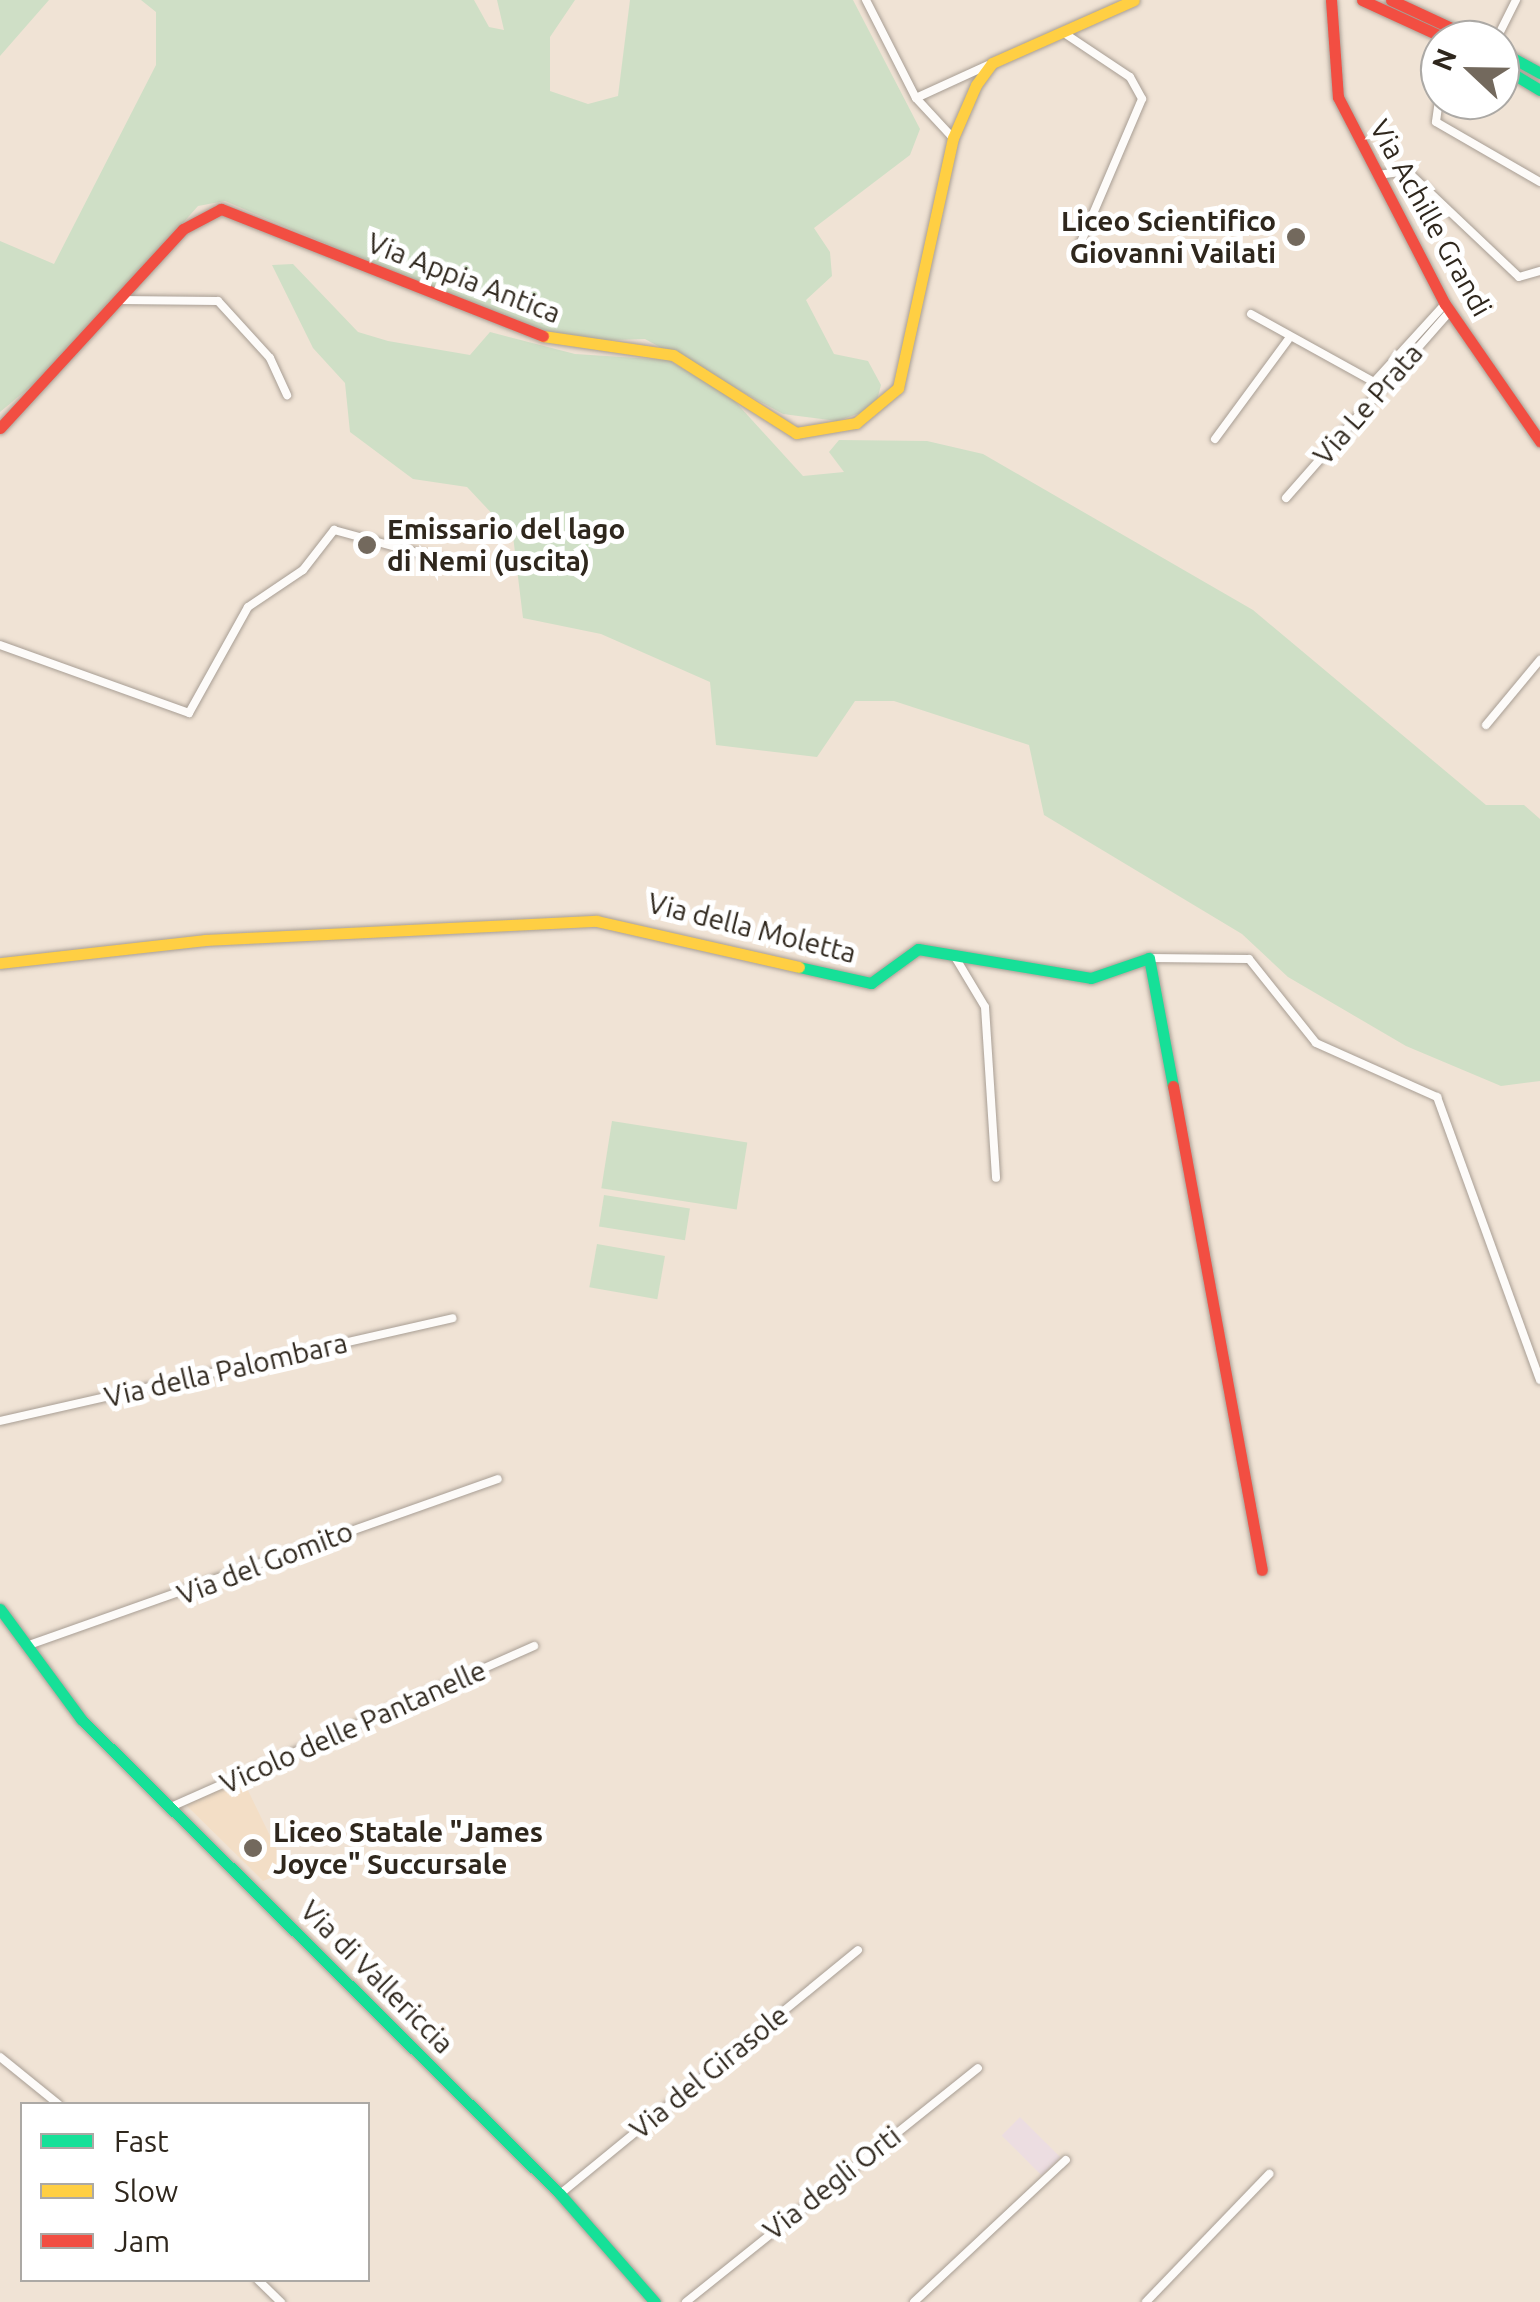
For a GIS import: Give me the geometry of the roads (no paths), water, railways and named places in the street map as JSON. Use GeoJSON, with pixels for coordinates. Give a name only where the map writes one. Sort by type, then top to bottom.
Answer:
{"type":"FeatureCollection","features":[{"type":"Feature","properties":{"kind":"street"},"geometry":{"type":"LineString","coordinates":[[866,0],[916,98],[953,138]]}},
{"type":"Feature","properties":{"kind":"street"},"geometry":{"type":"LineString","coordinates":[[916,98],[1134,0]]}},
{"type":"Feature","properties":{"kind":"street","name":"Via Achille Grandi"},"geometry":{"type":"LineString","coordinates":[[1331,0],[1331,80],[1448,307],[1540,442]]}},
{"type":"Feature","properties":{"kind":"street"},"geometry":{"type":"LineString","coordinates":[[1362,0],[1420,27]]}},
{"type":"Feature","properties":{"kind":"street"},"geometry":{"type":"LineString","coordinates":[[1391,0],[1434,20]]}},
{"type":"Feature","properties":{"kind":"street"},"geometry":{"type":"LineString","coordinates":[[1064,33],[1130,77],[1142,100],[1076,254]]}},
{"type":"Feature","properties":{"kind":"street","name":"Via Appia Antica"},"geometry":{"type":"LineString","coordinates":[[0,428],[194,220],[226,209],[506,327],[673,355],[787,429],[818,434],[872,416],[896,392],[953,138],[992,64]]}},
{"type":"Feature","properties":{"kind":"street"},"geometry":{"type":"LineString","coordinates":[[1436,120],[1540,182]]}},
{"type":"Feature","properties":{"kind":"street"},"geometry":{"type":"LineString","coordinates":[[1378,176],[1407,171],[1519,277],[1540,272]]}},
{"type":"Feature","properties":{"kind":"street"},"geometry":{"type":"LineString","coordinates":[[119,300],[222,303],[270,358],[288,395]]}},
{"type":"Feature","properties":{"kind":"street","name":"Via Le Prata"},"geometry":{"type":"LineString","coordinates":[[1251,314],[1288,340],[1376,382],[1448,307]]}},
{"type":"Feature","properties":{"kind":"street","name":"Via Le Prata"},"geometry":{"type":"LineString","coordinates":[[1286,498],[1448,307]]}},
{"type":"Feature","properties":{"kind":"street"},"geometry":{"type":"LineString","coordinates":[[1216,439],[1288,340]]}},
{"type":"Feature","properties":{"kind":"street"},"geometry":{"type":"LineString","coordinates":[[0,646],[190,713],[248,607],[304,570],[334,530],[472,568]]}},
{"type":"Feature","properties":{"kind":"street"},"geometry":{"type":"LineString","coordinates":[[1486,725],[1540,660]]}},
{"type":"Feature","properties":{"kind":"street","name":"Via della Moletta"},"geometry":{"type":"LineString","coordinates":[[0,963],[542,922],[632,924],[871,982],[889,978],[916,949],[1091,978],[1150,958]]}},
{"type":"Feature","properties":{"kind":"street"},"geometry":{"type":"LineString","coordinates":[[952,954],[985,1004],[996,1178]]}},
{"type":"Feature","properties":{"kind":"street"},"geometry":{"type":"LineString","coordinates":[[1262,1570],[1150,958],[1249,959],[1316,1043],[1437,1097],[1540,1380]]}},
{"type":"Feature","properties":{"kind":"street","name":"Via della Palombara"},"geometry":{"type":"LineString","coordinates":[[0,1421],[452,1318]]}},
{"type":"Feature","properties":{"kind":"street","name":"Via del Gomito"},"geometry":{"type":"LineString","coordinates":[[32,1644],[498,1479]]}},
{"type":"Feature","properties":{"kind":"street","name":"Via di Vallericcia"},"geometry":{"type":"LineString","coordinates":[[0,1609],[32,1644],[65,1701],[560,2194],[642,2297],[655,2302]]}},
{"type":"Feature","properties":{"kind":"street","name":"Vicolo delle Pantanelle"},"geometry":{"type":"LineString","coordinates":[[172,1806],[534,1646]]}},
{"type":"Feature","properties":{"kind":"street","name":"Via del Girasole"},"geometry":{"type":"LineString","coordinates":[[560,2194],[858,1950]]}},
{"type":"Feature","properties":{"kind":"street"},"geometry":{"type":"LineString","coordinates":[[0,2057],[56,2102]]}},
{"type":"Feature","properties":{"kind":"street","name":"Via degli Orti"},"geometry":{"type":"LineString","coordinates":[[688,2301],[978,2068]]}},
{"type":"Feature","properties":{"kind":"street"},"geometry":{"type":"LineString","coordinates":[[914,2302],[1066,2160]]}},
{"type":"Feature","properties":{"kind":"street"},"geometry":{"type":"LineString","coordinates":[[1146,2302],[1268,2174]]}},
{"type":"Feature","properties":{"kind":"street"},"geometry":{"type":"LineString","coordinates":[[260,2282],[281,2302]]}},
{"type":"Feature","properties":{"kind":"place","name":"Liceo Scientifico Giovanni Vailati"},"geometry":{"type":"Point","coordinates":[1296,237]}},
{"type":"Feature","properties":{"kind":"place","name":"Emissario del lago di Nemi (uscita)"},"geometry":{"type":"Point","coordinates":[367,545]}},
{"type":"Feature","properties":{"kind":"place","name":"Liceo Statale \"James Joyce\" Succursale"},"geometry":{"type":"Point","coordinates":[253,1848]}}]}
